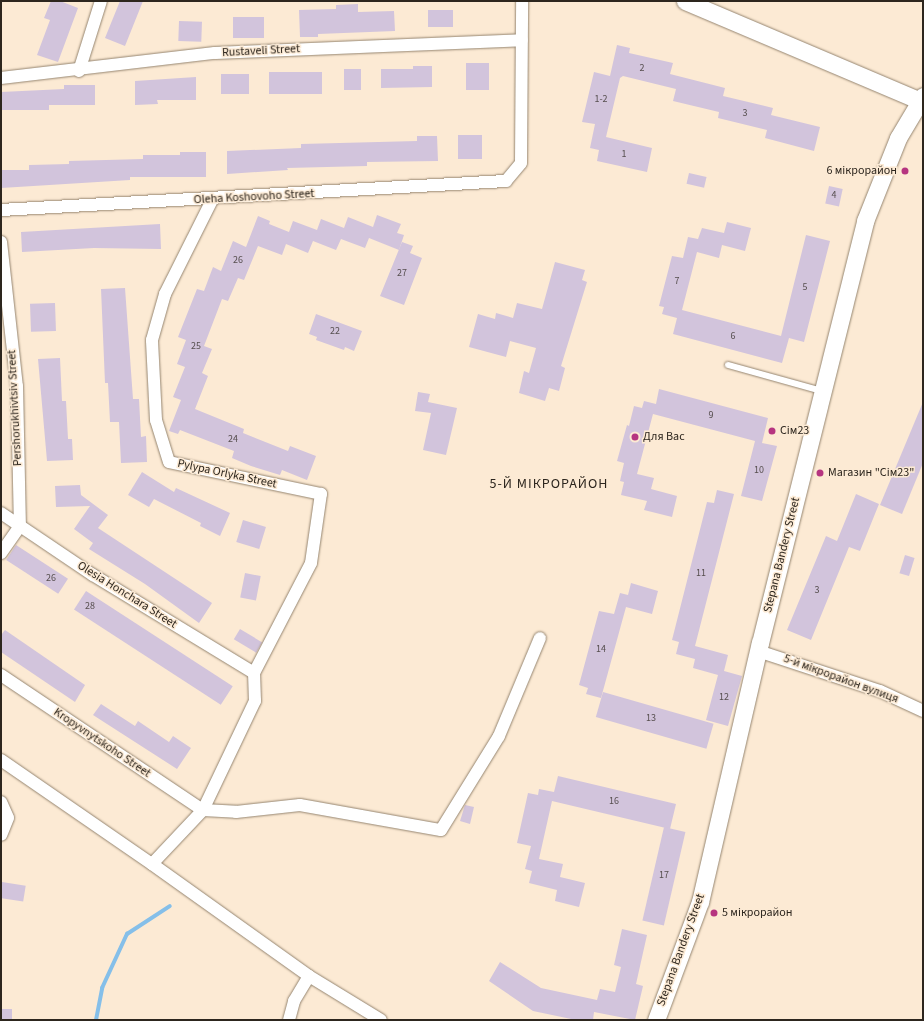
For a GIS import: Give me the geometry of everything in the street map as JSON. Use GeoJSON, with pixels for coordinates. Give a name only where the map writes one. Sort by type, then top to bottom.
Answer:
{"type":"FeatureCollection","features":[{"type":"Feature","properties":{"kind":"street"},"geometry":{"type":"LineString","coordinates":[[79,71],[101,1]]}},
{"type":"Feature","properties":{"kind":"street"},"geometry":{"type":"LineString","coordinates":[[522,1],[522,40]]}},
{"type":"Feature","properties":{"kind":"street"},"geometry":{"type":"LineString","coordinates":[[685,1],[922,99]]}},
{"type":"Feature","properties":{"kind":"street","name":"Rustaveli Street"},"geometry":{"type":"LineString","coordinates":[[1,78],[79,71],[215,53],[522,40]]}},
{"type":"Feature","properties":{"kind":"street","name":"Oleha Koshovoho Street"},"geometry":{"type":"LineString","coordinates":[[1,210],[212,200],[506,181],[521,163],[522,40]]}},
{"type":"Feature","properties":{"kind":"street","name":"Stepana Bandery Street"},"geometry":{"type":"LineString","coordinates":[[656,1020],[700,902],[758,651],[865,221],[898,138],[922,99]]}},
{"type":"Feature","properties":{"kind":"street","name":"Pylypa Orlyka Street"},"geometry":{"type":"LineString","coordinates":[[212,200],[165,294],[152,340],[156,420],[169,462],[321,494],[311,563],[254,673]]}},
{"type":"Feature","properties":{"kind":"street","name":"Pershorukhivtsiv Street"},"geometry":{"type":"LineString","coordinates":[[1,242],[16,386],[20,526]]}},
{"type":"Feature","properties":{"kind":"street","name":"Olesia Honchara Street"},"geometry":{"type":"LineString","coordinates":[[1,514],[93,575],[254,673]]}},
{"type":"Feature","properties":{"kind":"street"},"geometry":{"type":"LineString","coordinates":[[1,553],[20,526]]}},
{"type":"Feature","properties":{"kind":"street"},"geometry":{"type":"LineString","coordinates":[[204,810],[236,812],[300,805],[442,830],[499,736],[540,638]]}},
{"type":"Feature","properties":{"kind":"street","name":"5-й мікрорайон вулиця"},"geometry":{"type":"LineString","coordinates":[[758,651],[880,691],[923,711]]}},
{"type":"Feature","properties":{"kind":"street"},"geometry":{"type":"LineString","coordinates":[[152,864],[204,810],[256,701],[254,673]]}},
{"type":"Feature","properties":{"kind":"street","name":"Kropyvnytskoho Street"},"geometry":{"type":"LineString","coordinates":[[1,675],[204,810]]}},
{"type":"Feature","properties":{"kind":"street"},"geometry":{"type":"LineString","coordinates":[[2,765],[152,864],[309,976],[381,1020]]}},
{"type":"Feature","properties":{"kind":"street"},"geometry":{"type":"LineString","coordinates":[[1,802],[8,818],[1,835]]}},
{"type":"Feature","properties":{"kind":"street"},"geometry":{"type":"LineString","coordinates":[[289,1020],[294,1001],[309,976]]}},
{"type":"Feature","properties":{"kind":"lane"},"geometry":{"type":"LineString","coordinates":[[728,365],[823,392]]}},
{"type":"Feature","properties":{"kind":"building"},"geometry":{"type":"Polygon","coordinates":[[[51,1],[60,1],[78,8],[58,62],[37,55],[50,20],[44,18],[51,1]]]}},
{"type":"Feature","properties":{"kind":"building"},"geometry":{"type":"Polygon","coordinates":[[[120,1],[143,1],[125,46],[105,38],[120,1]]]}},
{"type":"Feature","properties":{"kind":"building"},"geometry":{"type":"Polygon","coordinates":[[[358,4],[358,12],[394,11],[395,31],[318,34],[318,37],[300,37],[299,10],[336,9],[336,5],[358,4]]]}},
{"type":"Feature","properties":{"kind":"building"},"geometry":{"type":"Polygon","coordinates":[[[428,10],[453,10],[453,27],[428,27],[428,10]]]}},
{"type":"Feature","properties":{"kind":"building"},"geometry":{"type":"Polygon","coordinates":[[[233,17],[264,17],[264,38],[233,38],[233,17]]]}},
{"type":"Feature","properties":{"kind":"building"},"geometry":{"type":"Polygon","coordinates":[[[179,21],[202,22],[201,42],[178,41],[179,21]]]}},
{"type":"Feature","properties":{"kind":"building"},"geometry":{"type":"Polygon","coordinates":[[[617,45],[630,48],[629,53],[673,63],[670,74],[725,88],[723,96],[773,108],[771,115],[820,127],[814,151],[765,138],[767,130],[718,118],[719,112],[673,101],[676,89],[623,76],[620,78],[606,137],[652,148],[647,172],[597,161],[599,150],[590,148],[595,124],[582,122],[594,72],[610,76],[617,45]]]}},
{"type":"Feature","properties":{"kind":"building"},"geometry":{"type":"Polygon","coordinates":[[[466,63],[489,63],[489,90],[466,90],[466,63]]]}},
{"type":"Feature","properties":{"kind":"building"},"geometry":{"type":"Polygon","coordinates":[[[413,66],[432,66],[432,87],[381,88],[381,69],[413,69],[413,66]]]}},
{"type":"Feature","properties":{"kind":"building"},"geometry":{"type":"Polygon","coordinates":[[[344,69],[361,69],[361,90],[344,90],[344,69]]]}},
{"type":"Feature","properties":{"kind":"building"},"geometry":{"type":"Polygon","coordinates":[[[269,72],[322,72],[322,94],[269,94],[269,72]]]}},
{"type":"Feature","properties":{"kind":"building"},"geometry":{"type":"Polygon","coordinates":[[[221,74],[249,74],[249,94],[221,94],[221,74]]]}},
{"type":"Feature","properties":{"kind":"building"},"geometry":{"type":"Polygon","coordinates":[[[196,77],[196,100],[157,100],[158,104],[135,105],[135,81],[196,77]]]}},
{"type":"Feature","properties":{"kind":"building"},"geometry":{"type":"Polygon","coordinates":[[[64,85],[95,85],[95,105],[49,105],[49,110],[1,110],[1,92],[64,89],[64,85]]]}},
{"type":"Feature","properties":{"kind":"building"},"geometry":{"type":"Polygon","coordinates":[[[458,135],[482,135],[482,159],[458,159],[458,135]]]}},
{"type":"Feature","properties":{"kind":"building"},"geometry":{"type":"Polygon","coordinates":[[[417,136],[437,136],[438,161],[367,162],[367,166],[287,168],[288,170],[227,174],[227,151],[301,148],[301,144],[417,141],[417,136]]]}},
{"type":"Feature","properties":{"kind":"building"},"geometry":{"type":"Polygon","coordinates":[[[180,152],[206,152],[206,177],[130,177],[130,180],[1,188],[1,170],[29,170],[29,165],[69,164],[69,161],[143,159],[143,155],[180,155],[180,152]]]}},
{"type":"Feature","properties":{"kind":"building"},"geometry":{"type":"Polygon","coordinates":[[[689,173],[707,177],[704,188],[687,184],[689,173]]]}},
{"type":"Feature","properties":{"kind":"building"},"geometry":{"type":"Polygon","coordinates":[[[829,186],[843,189],[839,207],[825,204],[829,186]]]}},
{"type":"Feature","properties":{"kind":"building"},"geometry":{"type":"Polygon","coordinates":[[[377,215],[401,224],[397,233],[404,235],[399,250],[369,238],[365,248],[341,239],[336,250],[313,241],[308,253],[286,244],[282,255],[258,246],[244,280],[238,278],[228,301],[222,299],[204,346],[212,349],[202,373],[208,376],[195,409],[244,429],[243,433],[288,451],[290,446],[316,456],[307,480],[282,470],[280,475],[251,466],[232,458],[234,451],[180,430],[178,434],[169,431],[181,400],[173,397],[185,367],[177,364],[186,340],[178,337],[197,289],[204,291],[213,267],[221,271],[233,241],[246,247],[258,216],[270,221],[269,224],[289,232],[293,221],[317,230],[321,219],[344,228],[348,217],[373,227],[377,215]]]}},
{"type":"Feature","properties":{"kind":"building"},"geometry":{"type":"Polygon","coordinates":[[[727,222],[751,228],[745,251],[722,245],[719,258],[697,252],[682,310],[781,336],[806,235],[830,241],[804,342],[789,338],[782,363],[673,334],[677,318],[662,314],[664,307],[659,306],[672,256],[683,258],[688,237],[698,239],[702,228],[724,233],[727,222]]]}},
{"type":"Feature","properties":{"kind":"building"},"geometry":{"type":"Polygon","coordinates":[[[160,224],[161,249],[94,248],[22,252],[21,232],[160,224]]]}},
{"type":"Feature","properties":{"kind":"building"},"geometry":{"type":"Polygon","coordinates":[[[402,242],[413,246],[410,253],[422,258],[404,305],[380,296],[402,242]]]}},
{"type":"Feature","properties":{"kind":"building"},"geometry":{"type":"Polygon","coordinates":[[[555,262],[585,270],[582,280],[587,282],[561,366],[565,368],[559,391],[549,388],[545,401],[519,393],[524,371],[529,373],[536,348],[510,341],[506,357],[469,347],[478,314],[495,319],[496,313],[513,318],[517,303],[542,309],[555,262]]]}},
{"type":"Feature","properties":{"kind":"building"},"geometry":{"type":"Polygon","coordinates":[[[125,288],[133,399],[139,399],[141,437],[146,436],[147,462],[121,463],[119,422],[110,422],[108,383],[105,383],[101,289],[125,288]]]}},
{"type":"Feature","properties":{"kind":"building"},"geometry":{"type":"Polygon","coordinates":[[[55,303],[56,331],[31,332],[30,304],[55,303]]]}},
{"type":"Feature","properties":{"kind":"building"},"geometry":{"type":"Polygon","coordinates":[[[316,314],[362,331],[354,351],[345,347],[344,350],[316,340],[317,337],[309,334],[316,314]]]}},
{"type":"Feature","properties":{"kind":"building"},"geometry":{"type":"Polygon","coordinates":[[[60,358],[62,401],[66,401],[68,439],[72,439],[73,460],[47,461],[38,359],[60,358]]]}},
{"type":"Feature","properties":{"kind":"building"},"geometry":{"type":"Polygon","coordinates":[[[659,389],[768,418],[762,443],[777,446],[762,501],[741,496],[755,441],[653,414],[637,474],[654,478],[651,489],[677,496],[672,517],[644,510],[647,501],[621,495],[624,482],[620,481],[624,463],[617,461],[627,425],[629,426],[634,406],[642,408],[644,401],[656,404],[659,389]]]}},
{"type":"Feature","properties":{"kind":"building"},"geometry":{"type":"Polygon","coordinates":[[[418,392],[430,394],[428,402],[457,408],[446,455],[423,450],[431,413],[415,411],[418,392]]]}},
{"type":"Feature","properties":{"kind":"building"},"geometry":{"type":"Polygon","coordinates":[[[923,402],[923,463],[902,514],[880,505],[923,402]]]}},
{"type":"Feature","properties":{"kind":"building"},"geometry":{"type":"Polygon","coordinates":[[[142,472],[174,492],[176,488],[230,513],[220,536],[200,526],[201,523],[154,499],[149,507],[128,495],[142,472]]]}},
{"type":"Feature","properties":{"kind":"building"},"geometry":{"type":"Polygon","coordinates":[[[80,485],[81,495],[108,515],[98,528],[212,603],[199,623],[145,584],[89,549],[93,543],[74,529],[90,506],[56,507],[55,486],[80,485]]]}},
{"type":"Feature","properties":{"kind":"building"},"geometry":{"type":"Polygon","coordinates":[[[717,490],[734,494],[695,646],[728,655],[724,671],[742,676],[728,726],[706,720],[718,675],[693,668],[695,659],[676,654],[679,642],[672,640],[707,502],[714,503],[717,490]]]}},
{"type":"Feature","properties":{"kind":"building"},"geometry":{"type":"Polygon","coordinates":[[[856,494],[879,504],[860,551],[849,547],[811,640],[787,630],[826,536],[837,541],[856,494]]]}},
{"type":"Feature","properties":{"kind":"building"},"geometry":{"type":"Polygon","coordinates":[[[243,520],[266,527],[259,549],[236,542],[243,520]]]}},
{"type":"Feature","properties":{"kind":"building"},"geometry":{"type":"Polygon","coordinates":[[[16,545],[68,579],[58,594],[6,560],[16,545]]]}},
{"type":"Feature","properties":{"kind":"building"},"geometry":{"type":"Polygon","coordinates":[[[905,555],[915,558],[909,576],[899,573],[905,555]]]}},
{"type":"Feature","properties":{"kind":"building"},"geometry":{"type":"Polygon","coordinates":[[[245,573],[261,576],[256,601],[240,598],[245,573]]]}},
{"type":"Feature","properties":{"kind":"building"},"geometry":{"type":"Polygon","coordinates":[[[631,583],[658,591],[652,614],[626,607],[601,698],[586,694],[588,688],[579,685],[599,611],[614,614],[620,593],[628,595],[631,583]]]}},
{"type":"Feature","properties":{"kind":"building"},"geometry":{"type":"Polygon","coordinates":[[[86,591],[233,686],[221,705],[74,609],[86,591]]]}},
{"type":"Feature","properties":{"kind":"building"},"geometry":{"type":"Polygon","coordinates":[[[240,629],[262,642],[256,653],[234,639],[240,629]]]}},
{"type":"Feature","properties":{"kind":"building"},"geometry":{"type":"Polygon","coordinates":[[[5,630],[85,685],[75,702],[1,652],[1,635],[5,630]]]}},
{"type":"Feature","properties":{"kind":"building"},"geometry":{"type":"Polygon","coordinates":[[[603,692],[714,724],[706,749],[596,717],[603,692]]]}},
{"type":"Feature","properties":{"kind":"building"},"geometry":{"type":"Polygon","coordinates":[[[101,704],[135,726],[138,721],[169,742],[173,736],[191,748],[177,769],[93,715],[101,704]]]}},
{"type":"Feature","properties":{"kind":"building"},"geometry":{"type":"Polygon","coordinates":[[[558,776],[676,804],[670,829],[552,801],[539,859],[563,864],[560,877],[585,883],[579,907],[555,901],[557,890],[529,883],[532,871],[525,869],[531,846],[517,843],[528,793],[538,795],[539,789],[554,792],[558,776]]]}},
{"type":"Feature","properties":{"kind":"building"},"geometry":{"type":"Polygon","coordinates":[[[465,805],[474,807],[470,824],[460,821],[465,805]]]}},
{"type":"Feature","properties":{"kind":"building"},"geometry":{"type":"Polygon","coordinates":[[[664,827],[685,832],[664,925],[642,921],[664,827]]]}},
{"type":"Feature","properties":{"kind":"building"},"geometry":{"type":"Polygon","coordinates":[[[2,882],[26,886],[23,902],[1,898],[2,882]]]}},
{"type":"Feature","properties":{"kind":"building"},"geometry":{"type":"Polygon","coordinates":[[[622,929],[647,935],[636,984],[643,986],[635,1020],[594,1012],[593,1020],[576,1020],[533,1011],[489,981],[500,962],[541,988],[597,1000],[600,989],[615,992],[621,967],[614,965],[622,929]]]}},
{"type":"Feature","properties":{"kind":"building"},"geometry":{"type":"Polygon","coordinates":[[[1,1009],[12,1009],[12,1020],[1,1020],[1,1009]]]}},
{"type":"Feature","properties":{"kind":"waterway"},"geometry":{"type":"LineString","coordinates":[[96,1020],[102,988],[127,934],[170,906]]}},
{"type":"Feature","properties":{"kind":"place","name":"6 мікрорайон"},"geometry":{"type":"Point","coordinates":[905,171]}},
{"type":"Feature","properties":{"kind":"place","name":"Сім23"},"geometry":{"type":"Point","coordinates":[772,431]}},
{"type":"Feature","properties":{"kind":"place","name":"Для Вас"},"geometry":{"type":"Point","coordinates":[635,437]}},
{"type":"Feature","properties":{"kind":"place","name":"Магазин \"Сім23\""},"geometry":{"type":"Point","coordinates":[820,473]}},
{"type":"Feature","properties":{"kind":"place","name":"5 мікрорайон"},"geometry":{"type":"Point","coordinates":[714,913]}},
{"type":"Feature","properties":{"kind":"district","name":"5-Й МІКРОРАЙОН"},"geometry":{"type":"Point","coordinates":[549,484]}}]}
